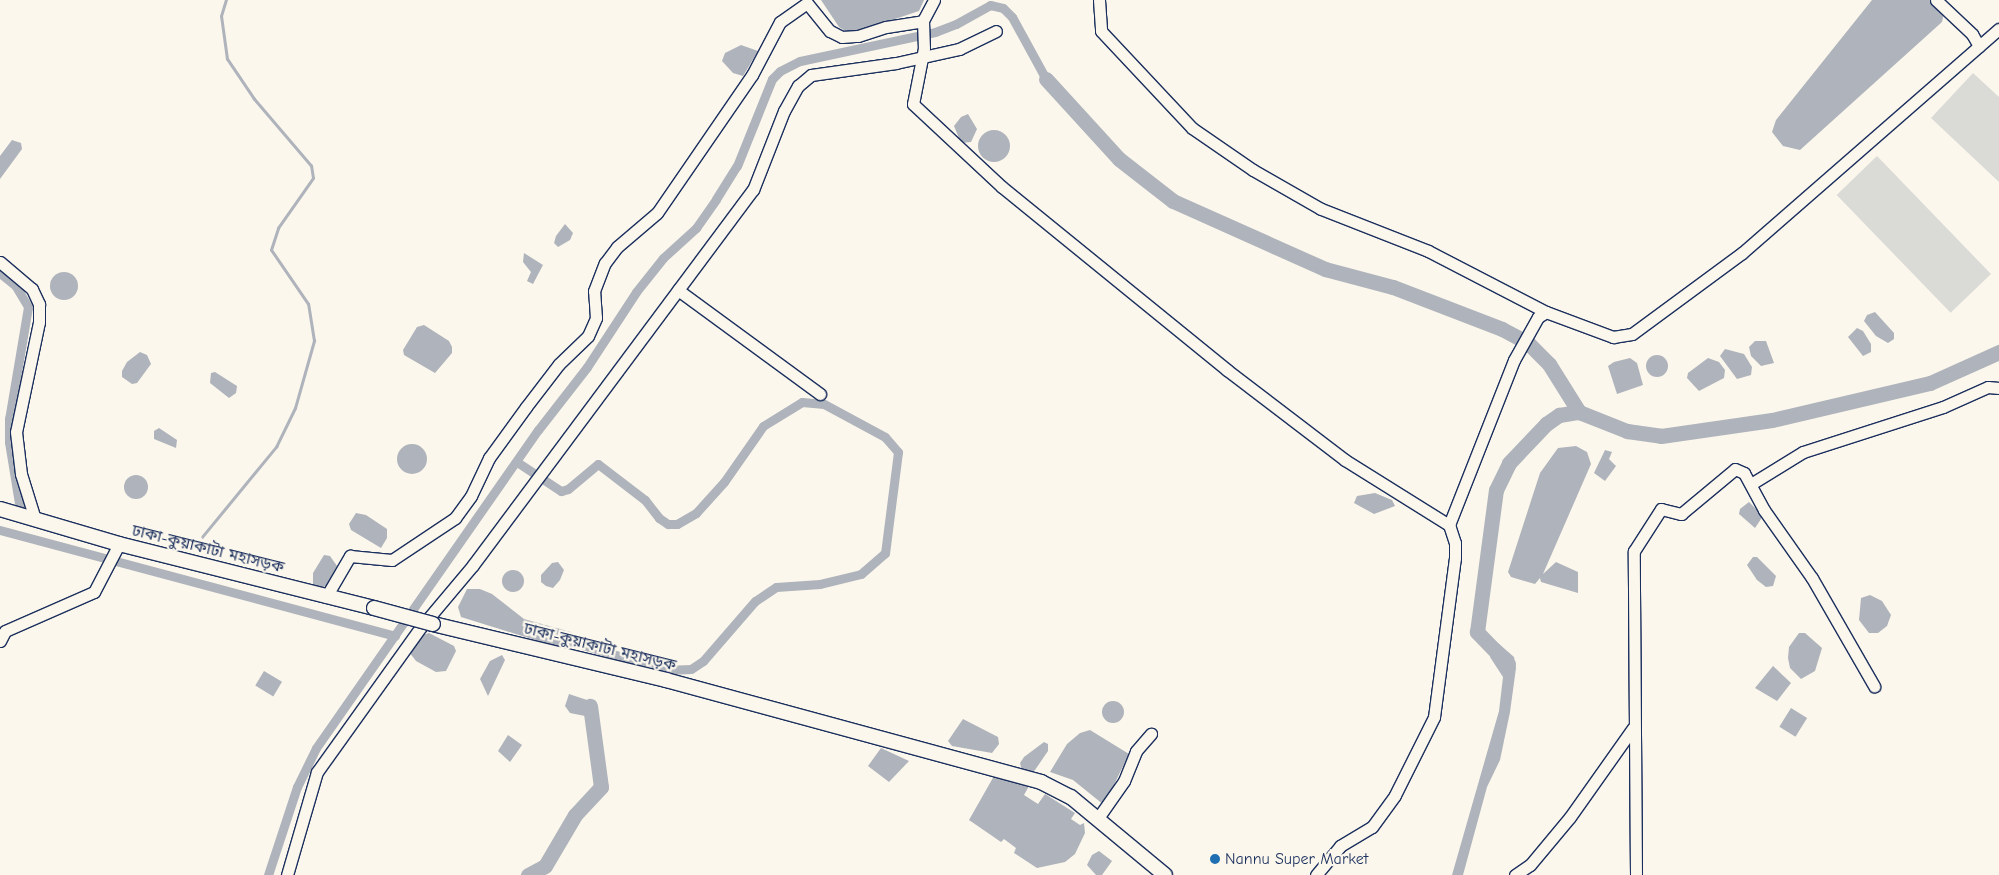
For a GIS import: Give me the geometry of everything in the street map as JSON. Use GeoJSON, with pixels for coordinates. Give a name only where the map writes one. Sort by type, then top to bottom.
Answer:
{"type":"FeatureCollection","features":[{"type":"Feature","properties":{"kind":"main road","name":"ঢাকা-কুয়াকাটা মহাসড়ক"},"geometry":{"type":"LineString","coordinates":[[0,510],[119,544],[326,597],[666,680],[1042,782],[1071,797],[1165,875]]}},
{"type":"Feature","properties":{"kind":"street"},"geometry":{"type":"LineString","coordinates":[[1099,0],[1101,30],[1192,128],[1253,170],[1321,209],[1428,251],[1546,312],[1613,336],[1632,334],[1742,253],[1999,29]]}},
{"type":"Feature","properties":{"kind":"street"},"geometry":{"type":"LineString","coordinates":[[1936,0],[1972,34],[1979,46]]}},
{"type":"Feature","properties":{"kind":"street"},"geometry":{"type":"LineString","coordinates":[[326,597],[350,556],[392,560],[455,518],[471,496],[490,458],[526,407],[559,364],[588,336],[596,318],[594,291],[605,263],[617,247],[657,213],[752,76],[780,22],[804,1],[830,31],[842,37],[858,36],[886,27],[923,20]]}},
{"type":"Feature","properties":{"kind":"street"},"geometry":{"type":"LineString","coordinates":[[931,2],[923,20],[922,52],[913,104],[1002,187],[1306,431],[1395,493],[1449,525]]}},
{"type":"Feature","properties":{"kind":"street"},"geometry":{"type":"LineString","coordinates":[[287,875],[317,772],[421,627],[472,565],[753,190],[784,111],[798,86],[811,75],[896,63],[922,52],[960,49],[996,32]]}},
{"type":"Feature","properties":{"kind":"street"},"geometry":{"type":"LineString","coordinates":[[0,262],[32,289],[39,304],[39,322],[16,432],[21,474],[35,519]]}},
{"type":"Feature","properties":{"kind":"street"},"geometry":{"type":"LineString","coordinates":[[678,290],[820,394]]}},
{"type":"Feature","properties":{"kind":"street"},"geometry":{"type":"LineString","coordinates":[[1316,875],[1340,846],[1372,827],[1395,795],[1434,717],[1455,558],[1455,543],[1449,525],[1514,360],[1534,324],[1546,312]]}},
{"type":"Feature","properties":{"kind":"street"},"geometry":{"type":"LineString","coordinates":[[1751,484],[1803,452],[1943,407],[1988,387],[1999,388]]}},
{"type":"Feature","properties":{"kind":"street"},"geometry":{"type":"LineString","coordinates":[[1636,875],[1633,728],[1635,545],[1661,508],[1670,508],[1678,515],[1685,513],[1735,468],[1744,473],[1764,510],[1812,578],[1874,686]]}},
{"type":"Feature","properties":{"kind":"street"},"geometry":{"type":"LineString","coordinates":[[0,641],[5,631],[94,592],[119,544]]}},
{"type":"Feature","properties":{"kind":"street"},"geometry":{"type":"LineString","coordinates":[[1515,875],[1530,865],[1570,817],[1633,728]]}},
{"type":"Feature","properties":{"kind":"street"},"geometry":{"type":"LineString","coordinates":[[1098,818],[1124,781],[1136,751],[1151,734]]}},
{"type":"Feature","properties":{"kind":"shaded area"},"geometry":{"type":"Polygon","coordinates":[[[821,0],[924,0],[919,11],[850,34],[839,27],[821,0]]]}},
{"type":"Feature","properties":{"kind":"shaded area"},"geometry":{"type":"Polygon","coordinates":[[[1872,0],[1932,0],[1944,13],[1942,22],[1800,150],[1783,146],[1772,132],[1776,120],[1872,0]]]}},
{"type":"Feature","properties":{"kind":"shaded area"},"geometry":{"type":"Polygon","coordinates":[[[741,45],[758,51],[743,76],[733,73],[722,61],[725,53],[741,45]]]}},
{"type":"Feature","properties":{"kind":"shaded area"},"geometry":{"type":"Polygon","coordinates":[[[1973,73],[1999,97],[1999,182],[1931,118],[1973,73]]]}},
{"type":"Feature","properties":{"kind":"shaded area"},"geometry":{"type":"Polygon","coordinates":[[[968,114],[977,129],[971,142],[961,143],[954,126],[961,117],[968,114]]]}},
{"type":"Feature","properties":{"kind":"shaded area"},"geometry":{"type":"Polygon","coordinates":[[[994,130],[1000,131],[1005,135],[1009,140],[1009,152],[1005,157],[1000,161],[994,162],[988,161],[983,157],[979,152],[978,146],[979,140],[983,135],[988,131],[994,130]]]}},
{"type":"Feature","properties":{"kind":"shaded area"},"geometry":{"type":"Polygon","coordinates":[[[12,140],[21,143],[22,149],[0,179],[0,156],[12,140]]]}},
{"type":"Feature","properties":{"kind":"shaded area"},"geometry":{"type":"Polygon","coordinates":[[[1877,156],[1991,274],[1951,313],[1837,195],[1877,156]]]}},
{"type":"Feature","properties":{"kind":"shaded area"},"geometry":{"type":"Polygon","coordinates":[[[565,224],[573,233],[570,240],[558,247],[554,243],[556,236],[565,224]]]}},
{"type":"Feature","properties":{"kind":"shaded area"},"geometry":{"type":"Polygon","coordinates":[[[524,253],[543,265],[533,284],[527,281],[531,272],[523,262],[524,253]]]}},
{"type":"Feature","properties":{"kind":"shaded area"},"geometry":{"type":"Polygon","coordinates":[[[64,272],[74,276],[78,286],[74,296],[64,300],[54,296],[50,286],[54,276],[64,272]]]}},
{"type":"Feature","properties":{"kind":"shaded area"},"geometry":{"type":"Polygon","coordinates":[[[1875,312],[1894,333],[1894,339],[1888,343],[1876,336],[1864,321],[1867,315],[1875,312]]]}},
{"type":"Feature","properties":{"kind":"shaded area"},"geometry":{"type":"Polygon","coordinates":[[[424,325],[449,341],[452,347],[452,353],[435,373],[404,355],[403,350],[417,327],[424,325]]]}},
{"type":"Feature","properties":{"kind":"shaded area"},"geometry":{"type":"Polygon","coordinates":[[[1857,328],[1863,331],[1871,344],[1871,352],[1863,356],[1848,337],[1857,328]]]}},
{"type":"Feature","properties":{"kind":"shaded area"},"geometry":{"type":"Polygon","coordinates":[[[1755,341],[1766,341],[1774,363],[1761,366],[1751,356],[1749,347],[1755,341]]]}},
{"type":"Feature","properties":{"kind":"shaded area"},"geometry":{"type":"Polygon","coordinates":[[[1725,349],[1744,354],[1752,367],[1751,375],[1737,379],[1720,356],[1725,349]]]}},
{"type":"Feature","properties":{"kind":"shaded area"},"geometry":{"type":"Polygon","coordinates":[[[140,352],[147,355],[151,364],[137,383],[132,384],[122,377],[122,371],[127,362],[140,352]]]}},
{"type":"Feature","properties":{"kind":"shaded area"},"geometry":{"type":"Polygon","coordinates":[[[1657,355],[1665,358],[1668,366],[1665,374],[1657,377],[1649,374],[1646,366],[1649,358],[1657,355]]]}},
{"type":"Feature","properties":{"kind":"shaded area"},"geometry":{"type":"Polygon","coordinates":[[[1630,358],[1637,363],[1643,385],[1617,394],[1608,366],[1614,362],[1630,358]]]}},
{"type":"Feature","properties":{"kind":"shaded area"},"geometry":{"type":"Polygon","coordinates":[[[1708,358],[1719,362],[1725,370],[1724,378],[1699,391],[1687,378],[1688,373],[1708,358]]]}},
{"type":"Feature","properties":{"kind":"shaded area"},"geometry":{"type":"Polygon","coordinates":[[[215,372],[237,386],[236,393],[229,398],[210,383],[211,373],[215,372]]]}},
{"type":"Feature","properties":{"kind":"shaded area"},"geometry":{"type":"Polygon","coordinates":[[[159,428],[177,440],[176,448],[154,439],[154,431],[159,428]]]}},
{"type":"Feature","properties":{"kind":"shaded area"},"geometry":{"type":"Polygon","coordinates":[[[412,444],[418,445],[426,453],[426,465],[418,473],[412,474],[406,473],[398,465],[397,459],[398,453],[406,445],[412,444]]]}},
{"type":"Feature","properties":{"kind":"shaded area"},"geometry":{"type":"Polygon","coordinates":[[[1576,446],[1587,452],[1591,464],[1543,574],[1556,562],[1578,572],[1578,593],[1541,582],[1540,578],[1535,584],[1511,577],[1508,572],[1540,473],[1558,448],[1576,446]]]}},
{"type":"Feature","properties":{"kind":"shaded area"},"geometry":{"type":"Polygon","coordinates":[[[1605,450],[1612,452],[1609,459],[1616,466],[1605,481],[1594,473],[1605,450]]]}},
{"type":"Feature","properties":{"kind":"shaded area"},"geometry":{"type":"Polygon","coordinates":[[[136,475],[144,479],[148,487],[144,495],[136,499],[128,495],[124,487],[128,479],[136,475]]]}},
{"type":"Feature","properties":{"kind":"shaded area"},"geometry":{"type":"Polygon","coordinates":[[[1375,493],[1392,500],[1395,506],[1374,514],[1354,503],[1357,496],[1375,493]]]}},
{"type":"Feature","properties":{"kind":"shaded area"},"geometry":{"type":"Polygon","coordinates":[[[1749,502],[1763,516],[1755,528],[1739,514],[1740,509],[1749,502]]]}},
{"type":"Feature","properties":{"kind":"shaded area"},"geometry":{"type":"Polygon","coordinates":[[[356,513],[366,515],[387,529],[387,538],[381,548],[351,530],[349,524],[356,513]]]}},
{"type":"Feature","properties":{"kind":"shaded area"},"geometry":{"type":"Polygon","coordinates":[[[324,555],[330,556],[337,566],[326,586],[320,588],[313,585],[313,573],[324,555]]]}},
{"type":"Feature","properties":{"kind":"shaded area"},"geometry":{"type":"Polygon","coordinates":[[[1753,557],[1757,557],[1776,576],[1773,586],[1766,587],[1757,580],[1747,565],[1753,557]]]}},
{"type":"Feature","properties":{"kind":"shaded area"},"geometry":{"type":"Polygon","coordinates":[[[558,562],[564,570],[560,580],[553,588],[546,586],[541,582],[541,575],[552,563],[558,562]]]}},
{"type":"Feature","properties":{"kind":"shaded area"},"geometry":{"type":"Polygon","coordinates":[[[513,570],[521,573],[524,581],[521,589],[513,592],[505,589],[502,581],[505,573],[513,570]]]}},
{"type":"Feature","properties":{"kind":"shaded area"},"geometry":{"type":"Polygon","coordinates":[[[467,589],[480,589],[492,594],[524,619],[571,632],[576,636],[573,646],[564,649],[461,617],[458,607],[467,589]]]}},
{"type":"Feature","properties":{"kind":"shaded area"},"geometry":{"type":"Polygon","coordinates":[[[1870,595],[1882,601],[1891,615],[1887,626],[1878,633],[1869,633],[1859,620],[1861,598],[1870,595]]]}},
{"type":"Feature","properties":{"kind":"shaded area"},"geometry":{"type":"Polygon","coordinates":[[[429,633],[454,646],[456,651],[446,671],[436,672],[416,661],[409,652],[420,636],[429,633]]]}},
{"type":"Feature","properties":{"kind":"shaded area"},"geometry":{"type":"Polygon","coordinates":[[[1799,633],[1805,633],[1822,648],[1815,671],[1801,679],[1790,668],[1788,658],[1789,647],[1799,633]]]}},
{"type":"Feature","properties":{"kind":"shaded area"},"geometry":{"type":"Polygon","coordinates":[[[1498,643],[1514,657],[1516,668],[1510,712],[1500,760],[1487,787],[1463,875],[1452,875],[1499,711],[1503,677],[1490,657],[1498,643]]]}},
{"type":"Feature","properties":{"kind":"shaded area"},"geometry":{"type":"Polygon","coordinates":[[[502,655],[505,660],[488,696],[480,679],[490,661],[502,655]]]}},
{"type":"Feature","properties":{"kind":"shaded area"},"geometry":{"type":"Polygon","coordinates":[[[1773,666],[1791,683],[1777,701],[1755,688],[1773,666]]]}},
{"type":"Feature","properties":{"kind":"shaded area"},"geometry":{"type":"Polygon","coordinates":[[[264,671],[282,682],[273,696],[255,686],[264,671]]]}},
{"type":"Feature","properties":{"kind":"shaded area"},"geometry":{"type":"Polygon","coordinates":[[[569,694],[590,701],[585,716],[570,713],[565,706],[569,694]]]}},
{"type":"Feature","properties":{"kind":"shaded area"},"geometry":{"type":"Polygon","coordinates":[[[1113,701],[1121,704],[1124,712],[1121,720],[1113,723],[1105,720],[1102,712],[1105,704],[1113,701]]]}},
{"type":"Feature","properties":{"kind":"shaded area"},"geometry":{"type":"Polygon","coordinates":[[[1791,708],[1807,718],[1795,737],[1779,727],[1791,708]]]}},
{"type":"Feature","properties":{"kind":"shaded area"},"geometry":{"type":"Polygon","coordinates":[[[963,719],[998,737],[999,744],[992,753],[952,746],[948,741],[963,719]]]}},
{"type":"Feature","properties":{"kind":"shaded area"},"geometry":{"type":"Polygon","coordinates":[[[1090,730],[1129,754],[1104,805],[1073,780],[1050,772],[1067,744],[1080,733],[1090,730]]]}},
{"type":"Feature","properties":{"kind":"shaded area"},"geometry":{"type":"Polygon","coordinates":[[[508,735],[522,745],[510,762],[498,751],[508,735]]]}},
{"type":"Feature","properties":{"kind":"shaded area"},"geometry":{"type":"Polygon","coordinates":[[[1044,742],[1048,744],[1048,751],[1035,770],[1031,773],[1022,771],[1020,763],[1024,757],[1044,742]]]}},
{"type":"Feature","properties":{"kind":"shaded area"},"geometry":{"type":"Polygon","coordinates":[[[881,748],[909,761],[889,782],[868,766],[881,748]]]}},
{"type":"Feature","properties":{"kind":"shaded area"},"geometry":{"type":"Polygon","coordinates":[[[994,776],[1029,786],[1024,795],[1038,804],[1045,794],[1075,813],[1071,819],[1080,825],[1084,823],[1085,833],[1075,854],[1065,862],[1037,868],[1014,853],[1016,848],[1004,839],[1001,842],[969,820],[994,776]]]}},
{"type":"Feature","properties":{"kind":"shaded area"},"geometry":{"type":"Polygon","coordinates":[[[1099,851],[1112,861],[1102,875],[1096,875],[1087,865],[1092,855],[1099,851]]]}},
{"type":"Feature","properties":{"kind":"waterway"},"geometry":{"type":"LineString","coordinates":[[202,537],[276,447],[295,408],[314,341],[308,304],[271,250],[278,228],[313,178],[311,166],[254,99],[227,59],[221,16],[226,0]]}},
{"type":"Feature","properties":{"kind":"waterway"},"geometry":{"type":"LineString","coordinates":[[268,875],[297,787],[316,748],[538,430],[587,367],[636,292],[663,258],[696,228],[716,199],[737,166],[772,79],[780,71],[800,61],[935,32],[956,24],[990,5],[1003,8],[1012,17],[1046,79]]}},
{"type":"Feature","properties":{"kind":"waterway"},"geometry":{"type":"LineString","coordinates":[[1046,79],[1119,159],[1173,201],[1325,269],[1393,287],[1502,329],[1528,343],[1549,364],[1579,412],[1627,431],[1661,436],[1772,420],[1930,383],[1999,352]]}},
{"type":"Feature","properties":{"kind":"waterway"},"geometry":{"type":"LineString","coordinates":[[0,273],[15,285],[28,307],[9,419],[9,442],[20,509]]}},
{"type":"Feature","properties":{"kind":"waterway"},"geometry":{"type":"LineString","coordinates":[[517,462],[561,491],[568,489],[598,464],[645,500],[659,518],[668,524],[677,524],[696,513],[724,482],[763,426],[802,402],[824,404],[885,437],[898,452],[885,553],[861,574],[820,584],[776,587],[755,601],[703,661],[691,669],[665,670],[583,645]]}},
{"type":"Feature","properties":{"kind":"waterway"},"geometry":{"type":"LineString","coordinates":[[1508,664],[1477,632],[1496,490],[1509,463],[1546,424],[1559,415],[1579,412]]}},
{"type":"Feature","properties":{"kind":"waterway"},"geometry":{"type":"LineString","coordinates":[[0,530],[395,636]]}},
{"type":"Feature","properties":{"kind":"waterway"},"geometry":{"type":"LineString","coordinates":[[528,875],[545,866],[575,815],[601,787],[590,706]]}},
{"type":"Feature","properties":{"kind":"place","name":"Nannu Super Market"},"geometry":{"type":"Point","coordinates":[1215,859]}}]}
